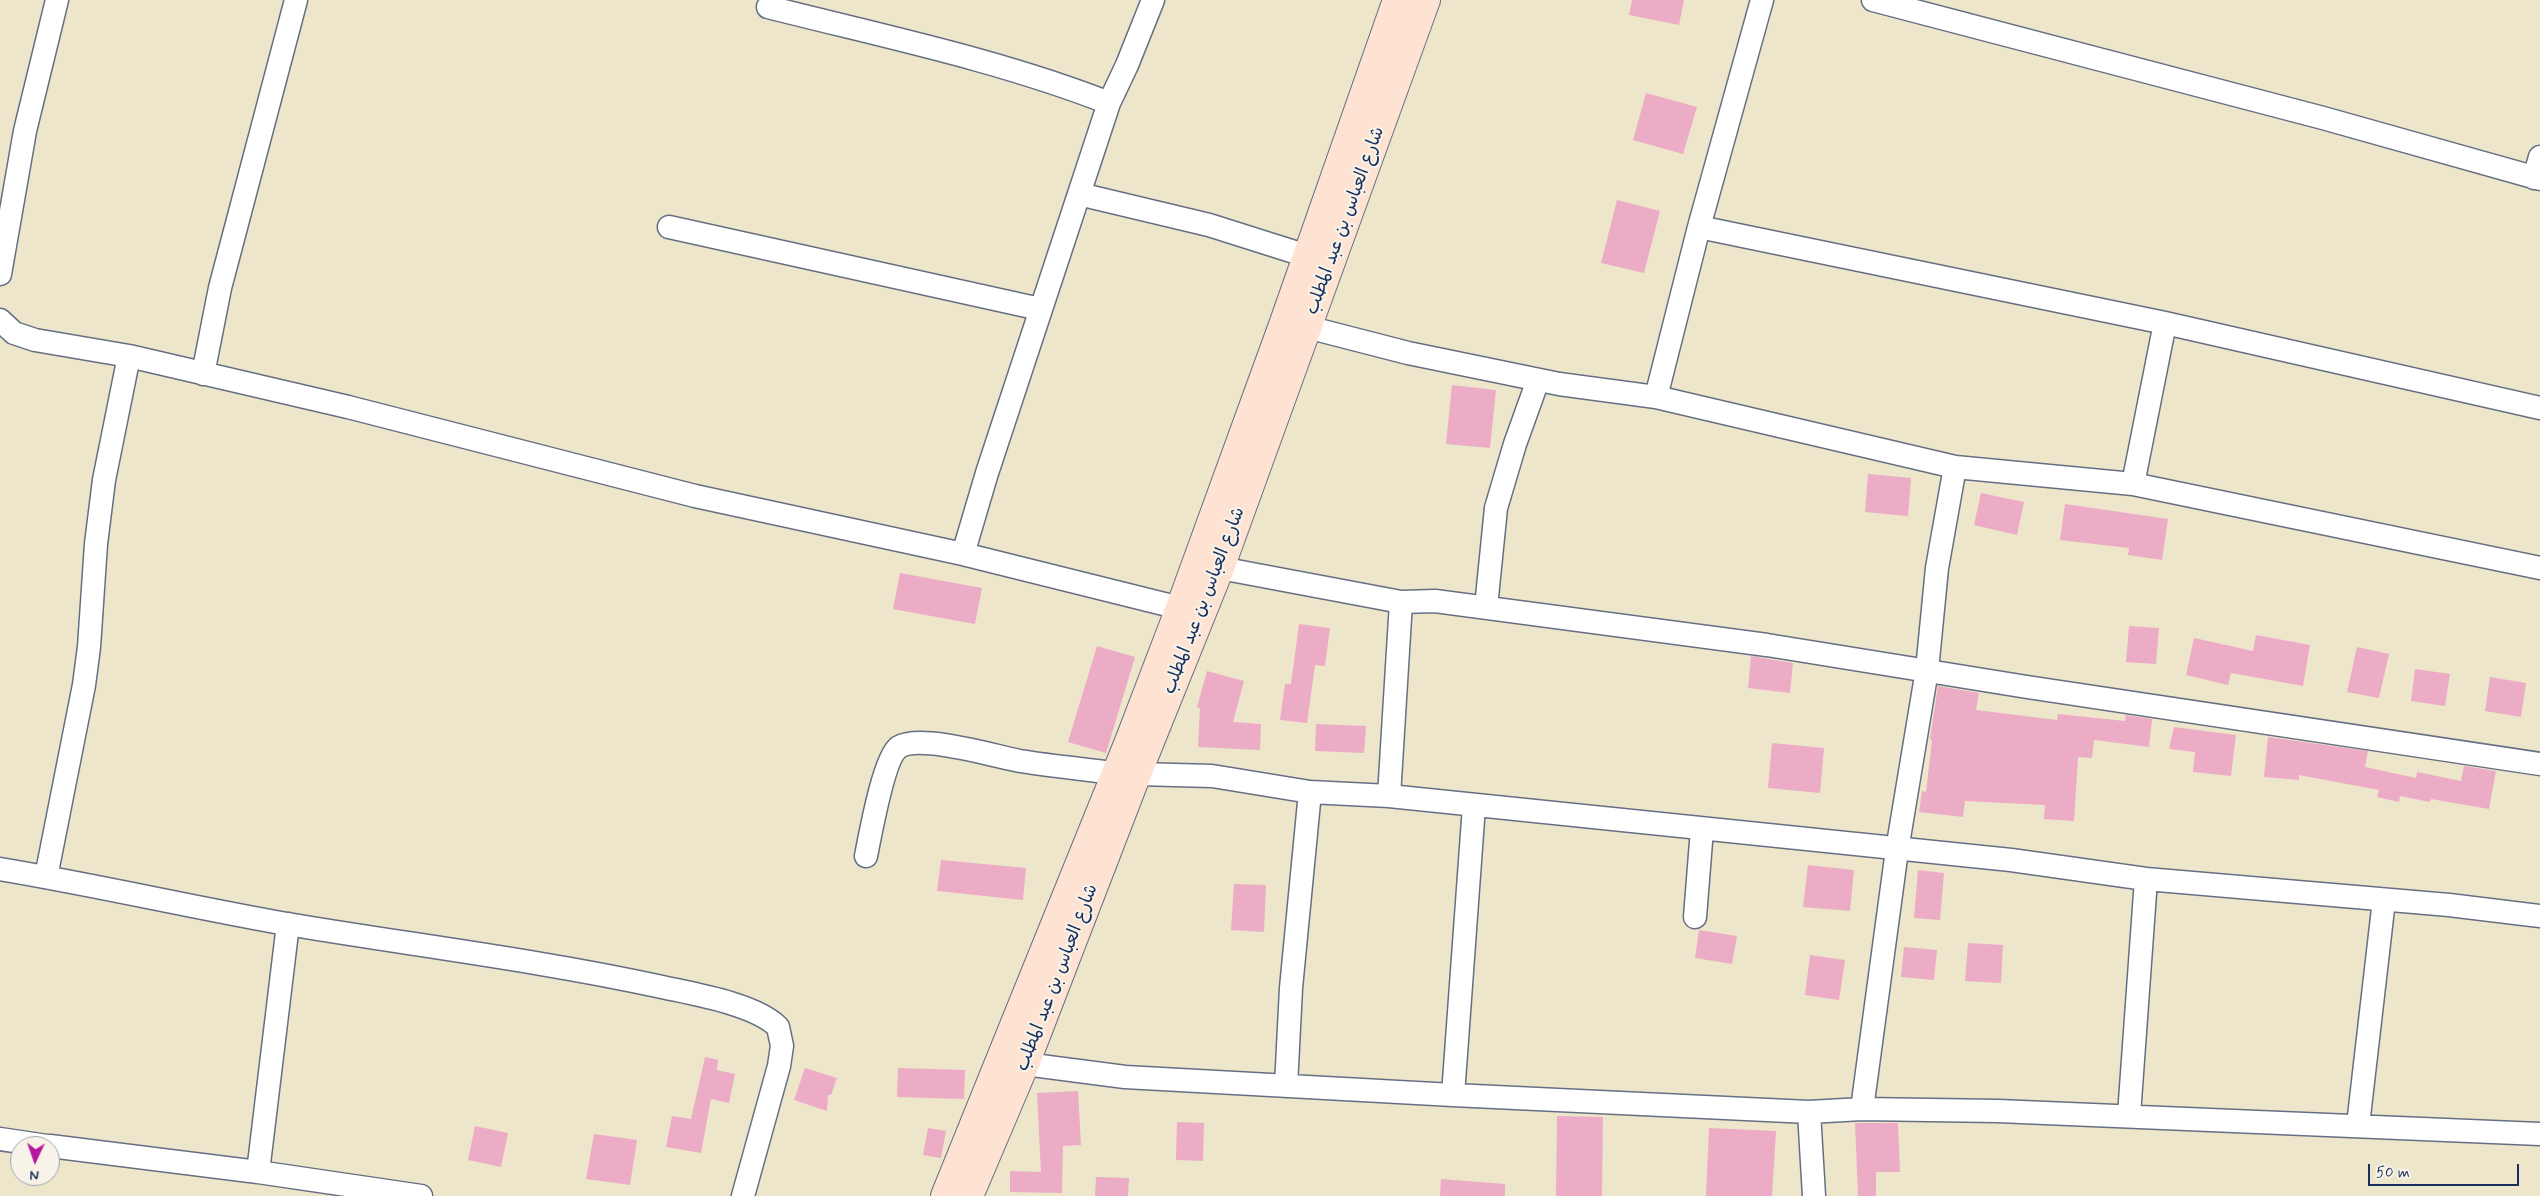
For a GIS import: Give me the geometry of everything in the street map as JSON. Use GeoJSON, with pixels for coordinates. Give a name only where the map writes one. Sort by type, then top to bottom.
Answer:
{"type":"FeatureCollection","features":[{"type":"Feature","properties":{"kind":"street"},"geometry":{"type":"LineString","coordinates":[[0,274],[24,131],[57,0]]}},
{"type":"Feature","properties":{"kind":"street"},"geometry":{"type":"LineString","coordinates":[[203,374],[220,288],[296,0]]}},
{"type":"Feature","properties":{"kind":"street"},"geometry":{"type":"LineString","coordinates":[[963,554],[1040,309],[1109,103],[1153,0]]}},
{"type":"Feature","properties":{"kind":"street","name":"شارع العباس بن عبد المطلب"},"geometry":{"type":"LineString","coordinates":[[969,1196],[1025,1064],[1126,774],[1180,608],[1398,0]]}},
{"type":"Feature","properties":{"kind":"street","name":"شارع العباس بن عبد المطلب"},"geometry":{"type":"LineString","coordinates":[[945,1196],[1126,774],[1220,568],[1426,0]]}},
{"type":"Feature","properties":{"kind":"street"},"geometry":{"type":"LineString","coordinates":[[1656,397],[1698,227],[1762,0]]}},
{"type":"Feature","properties":{"kind":"street"},"geometry":{"type":"LineString","coordinates":[[1873,0],[2323,118],[2538,172]]}},
{"type":"Feature","properties":{"kind":"street"},"geometry":{"type":"LineString","coordinates":[[768,7],[1004,66],[1052,81],[1109,103]]}},
{"type":"Feature","properties":{"kind":"street"},"geometry":{"type":"LineString","coordinates":[[1079,194],[1209,225],[1307,256]]}},
{"type":"Feature","properties":{"kind":"street"},"geometry":{"type":"LineString","coordinates":[[669,227],[1040,309]]}},
{"type":"Feature","properties":{"kind":"street"},"geometry":{"type":"LineString","coordinates":[[1698,227],[2165,323],[2540,408]]}},
{"type":"Feature","properties":{"kind":"street"},"geometry":{"type":"LineString","coordinates":[[0,320],[14,333],[35,340],[129,356],[470,437],[695,496],[963,554],[1180,608]]}},
{"type":"Feature","properties":{"kind":"street"},"geometry":{"type":"LineString","coordinates":[[2133,484],[2165,323]]}},
{"type":"Feature","properties":{"kind":"street"},"geometry":{"type":"LineString","coordinates":[[1307,327],[1338,333],[1408,353],[1538,380],[1656,397],[1955,467],[2133,484],[2540,568]]}},
{"type":"Feature","properties":{"kind":"street"},"geometry":{"type":"LineString","coordinates":[[46,877],[84,685],[89,647],[96,544],[104,480],[129,356]]}},
{"type":"Feature","properties":{"kind":"street"},"geometry":{"type":"LineString","coordinates":[[1486,607],[1496,508],[1514,444],[1538,380]]}},
{"type":"Feature","properties":{"kind":"street"},"geometry":{"type":"LineString","coordinates":[[1862,1109],[1897,850],[1927,670],[1937,568],[1955,467]]}},
{"type":"Feature","properties":{"kind":"street"},"geometry":{"type":"LineString","coordinates":[[1220,568],[1401,602],[1435,601],[1767,645],[2540,764]]}},
{"type":"Feature","properties":{"kind":"street"},"geometry":{"type":"LineString","coordinates":[[1389,796],[1401,602]]}},
{"type":"Feature","properties":{"kind":"street"},"geometry":{"type":"LineString","coordinates":[[866,856],[885,777],[893,755],[899,747],[910,744],[940,744],[1020,761],[1126,774],[1212,776],[1310,792],[1389,796],[1897,850],[2011,860],[2146,879],[2540,916]]}},
{"type":"Feature","properties":{"kind":"street"},"geometry":{"type":"LineString","coordinates":[[1286,1086],[1291,988],[1310,792]]}},
{"type":"Feature","properties":{"kind":"street"},"geometry":{"type":"LineString","coordinates":[[1453,1095],[1474,806]]}},
{"type":"Feature","properties":{"kind":"street"},"geometry":{"type":"LineString","coordinates":[[1695,917],[1702,829]]}},
{"type":"Feature","properties":{"kind":"street"},"geometry":{"type":"LineString","coordinates":[[0,869],[288,924],[472,951],[596,973],[702,996],[758,1013],[771,1020],[778,1027],[782,1046],[779,1066],[742,1196]]}},
{"type":"Feature","properties":{"kind":"street"},"geometry":{"type":"LineString","coordinates":[[2129,1115],[2146,879]]}},
{"type":"Feature","properties":{"kind":"street"},"geometry":{"type":"LineString","coordinates":[[2358,1125],[2384,900]]}},
{"type":"Feature","properties":{"kind":"street"},"geometry":{"type":"LineString","coordinates":[[258,1172],[288,924]]}},
{"type":"Feature","properties":{"kind":"street"},"geometry":{"type":"LineString","coordinates":[[1025,1064],[1124,1076],[1286,1086],[1809,1112],[1862,1109],[1998,1110],[2540,1134]]}},
{"type":"Feature","properties":{"kind":"street"},"geometry":{"type":"LineString","coordinates":[[1809,1112],[1814,1196]]}},
{"type":"Feature","properties":{"kind":"street"},"geometry":{"type":"LineString","coordinates":[[60,1147],[258,1172],[421,1196]]}},
{"type":"Feature","properties":{"kind":"building"},"geometry":{"type":"Polygon","coordinates":[[[1632,0],[1684,0],[1679,25],[1629,15],[1632,0]]]}},
{"type":"Feature","properties":{"kind":"building"},"geometry":{"type":"Polygon","coordinates":[[[1646,93],[1697,107],[1683,154],[1633,140],[1646,93]]]}},
{"type":"Feature","properties":{"kind":"building"},"geometry":{"type":"Polygon","coordinates":[[[1617,200],[1660,211],[1644,273],[1601,263],[1617,200]]]}},
{"type":"Feature","properties":{"kind":"building"},"geometry":{"type":"Polygon","coordinates":[[[1452,385],[1496,390],[1490,448],[1446,444],[1452,385]]]}},
{"type":"Feature","properties":{"kind":"building"},"geometry":{"type":"Polygon","coordinates":[[[1868,474],[1911,478],[1908,516],[1865,512],[1868,474]]]}},
{"type":"Feature","properties":{"kind":"building"},"geometry":{"type":"Polygon","coordinates":[[[1981,493],[2024,502],[2017,535],[1974,525],[1981,493]]]}},
{"type":"Feature","properties":{"kind":"building"},"geometry":{"type":"Polygon","coordinates":[[[2065,504],[2168,519],[2162,560],[2128,555],[2129,548],[2060,540],[2065,504]]]}},
{"type":"Feature","properties":{"kind":"building"},"geometry":{"type":"Polygon","coordinates":[[[900,573],[982,588],[975,624],[893,609],[900,573]]]}},
{"type":"Feature","properties":{"kind":"building"},"geometry":{"type":"Polygon","coordinates":[[[1299,624],[1330,628],[1325,666],[1315,665],[1307,723],[1280,720],[1285,684],[1291,684],[1299,624]]]}},
{"type":"Feature","properties":{"kind":"building"},"geometry":{"type":"Polygon","coordinates":[[[2129,626],[2159,628],[2156,664],[2126,662],[2129,626]]]}},
{"type":"Feature","properties":{"kind":"building"},"geometry":{"type":"Polygon","coordinates":[[[2256,635],[2310,645],[2303,686],[2231,673],[2228,685],[2186,675],[2194,638],[2253,651],[2256,635]]]}},
{"type":"Feature","properties":{"kind":"building"},"geometry":{"type":"Polygon","coordinates":[[[1097,646],[1135,657],[1106,753],[1068,742],[1097,646]]]}},
{"type":"Feature","properties":{"kind":"building"},"geometry":{"type":"Polygon","coordinates":[[[2357,647],[2389,654],[2379,698],[2347,692],[2357,647]]]}},
{"type":"Feature","properties":{"kind":"building"},"geometry":{"type":"Polygon","coordinates":[[[1751,656],[1793,663],[1790,693],[1748,688],[1751,656]]]}},
{"type":"Feature","properties":{"kind":"building"},"geometry":{"type":"Polygon","coordinates":[[[2415,669],[2450,674],[2445,706],[2411,701],[2415,669]]]}},
{"type":"Feature","properties":{"kind":"building"},"geometry":{"type":"Polygon","coordinates":[[[1207,671],[1244,681],[1233,722],[1261,724],[1260,750],[1198,747],[1200,708],[1197,707],[1207,671]]]}},
{"type":"Feature","properties":{"kind":"building"},"geometry":{"type":"Polygon","coordinates":[[[2490,677],[2526,683],[2521,717],[2485,711],[2490,677]]]}},
{"type":"Feature","properties":{"kind":"building"},"geometry":{"type":"Polygon","coordinates":[[[1938,686],[1979,693],[1976,710],[2057,720],[2058,714],[2125,721],[2126,715],[2152,719],[2149,747],[2094,740],[2092,758],[2078,757],[2074,821],[2044,819],[2045,805],[1965,801],[1963,817],[1919,812],[1922,791],[1926,792],[1932,740],[1930,739],[1938,686]]]}},
{"type":"Feature","properties":{"kind":"building"},"geometry":{"type":"Polygon","coordinates":[[[1316,724],[1366,726],[1364,753],[1315,751],[1316,724]]]}},
{"type":"Feature","properties":{"kind":"building"},"geometry":{"type":"Polygon","coordinates":[[[2174,727],[2236,735],[2231,776],[2193,772],[2195,752],[2169,749],[2174,727]]]}},
{"type":"Feature","properties":{"kind":"building"},"geometry":{"type":"Polygon","coordinates":[[[2268,737],[2368,751],[2365,767],[2416,778],[2417,772],[2461,781],[2464,766],[2496,771],[2489,809],[2431,799],[2430,802],[2400,796],[2399,802],[2377,797],[2379,790],[2299,775],[2299,780],[2264,777],[2268,737]]]}},
{"type":"Feature","properties":{"kind":"building"},"geometry":{"type":"Polygon","coordinates":[[[1772,743],[1824,748],[1820,793],[1768,788],[1772,743]]]}},
{"type":"Feature","properties":{"kind":"building"},"geometry":{"type":"Polygon","coordinates":[[[941,860],[1026,868],[1023,900],[937,891],[941,860]]]}},
{"type":"Feature","properties":{"kind":"building"},"geometry":{"type":"Polygon","coordinates":[[[1808,865],[1854,870],[1850,911],[1803,907],[1808,865]]]}},
{"type":"Feature","properties":{"kind":"building"},"geometry":{"type":"Polygon","coordinates":[[[1918,870],[1944,873],[1940,920],[1914,918],[1918,870]]]}},
{"type":"Feature","properties":{"kind":"building"},"geometry":{"type":"Polygon","coordinates":[[[1234,884],[1266,885],[1264,932],[1231,930],[1234,884]]]}},
{"type":"Feature","properties":{"kind":"building"},"geometry":{"type":"Polygon","coordinates":[[[1699,930],[1737,936],[1732,964],[1695,958],[1699,930]]]}},
{"type":"Feature","properties":{"kind":"building"},"geometry":{"type":"Polygon","coordinates":[[[1968,943],[2003,945],[2001,983],[1965,981],[1968,943]]]}},
{"type":"Feature","properties":{"kind":"building"},"geometry":{"type":"Polygon","coordinates":[[[1904,947],[1937,950],[1934,980],[1901,977],[1904,947]]]}},
{"type":"Feature","properties":{"kind":"building"},"geometry":{"type":"Polygon","coordinates":[[[1810,955],[1845,960],[1839,1000],[1805,995],[1810,955]]]}},
{"type":"Feature","properties":{"kind":"building"},"geometry":{"type":"Polygon","coordinates":[[[705,1057],[718,1060],[717,1070],[735,1074],[729,1103],[711,1099],[701,1153],[666,1147],[672,1116],[691,1119],[705,1057]]]}},
{"type":"Feature","properties":{"kind":"building"},"geometry":{"type":"Polygon","coordinates":[[[805,1068],[837,1078],[831,1095],[828,1095],[827,1111],[794,1100],[805,1068]]]}},
{"type":"Feature","properties":{"kind":"building"},"geometry":{"type":"Polygon","coordinates":[[[898,1068],[965,1070],[964,1099],[897,1097],[898,1068]]]}},
{"type":"Feature","properties":{"kind":"building"},"geometry":{"type":"Polygon","coordinates":[[[1078,1091],[1081,1145],[1063,1146],[1062,1193],[1010,1192],[1010,1171],[1041,1172],[1037,1093],[1078,1091]]]}},
{"type":"Feature","properties":{"kind":"building"},"geometry":{"type":"Polygon","coordinates":[[[1557,1116],[1603,1117],[1602,1196],[1556,1196],[1557,1116]]]}},
{"type":"Feature","properties":{"kind":"building"},"geometry":{"type":"Polygon","coordinates":[[[1177,1122],[1204,1123],[1203,1161],[1176,1160],[1177,1122]]]}},
{"type":"Feature","properties":{"kind":"building"},"geometry":{"type":"Polygon","coordinates":[[[1855,1123],[1898,1123],[1900,1172],[1876,1172],[1876,1196],[1858,1196],[1855,1123]]]}},
{"type":"Feature","properties":{"kind":"building"},"geometry":{"type":"Polygon","coordinates":[[[475,1126],[508,1133],[501,1167],[468,1160],[475,1126]]]}},
{"type":"Feature","properties":{"kind":"building"},"geometry":{"type":"Polygon","coordinates":[[[928,1128],[946,1131],[941,1158],[923,1155],[928,1128]]]}},
{"type":"Feature","properties":{"kind":"building"},"geometry":{"type":"Polygon","coordinates":[[[1709,1128],[1776,1131],[1772,1196],[1706,1196],[1709,1128]]]}},
{"type":"Feature","properties":{"kind":"building"},"geometry":{"type":"Polygon","coordinates":[[[594,1134],[637,1140],[630,1185],[586,1179],[594,1134]]]}},
{"type":"Feature","properties":{"kind":"building"},"geometry":{"type":"Polygon","coordinates":[[[1096,1177],[1129,1178],[1128,1196],[1095,1196],[1096,1177]]]}},
{"type":"Feature","properties":{"kind":"building"},"geometry":{"type":"Polygon","coordinates":[[[1441,1179],[1505,1184],[1505,1196],[1440,1196],[1441,1179]]]}}]}
